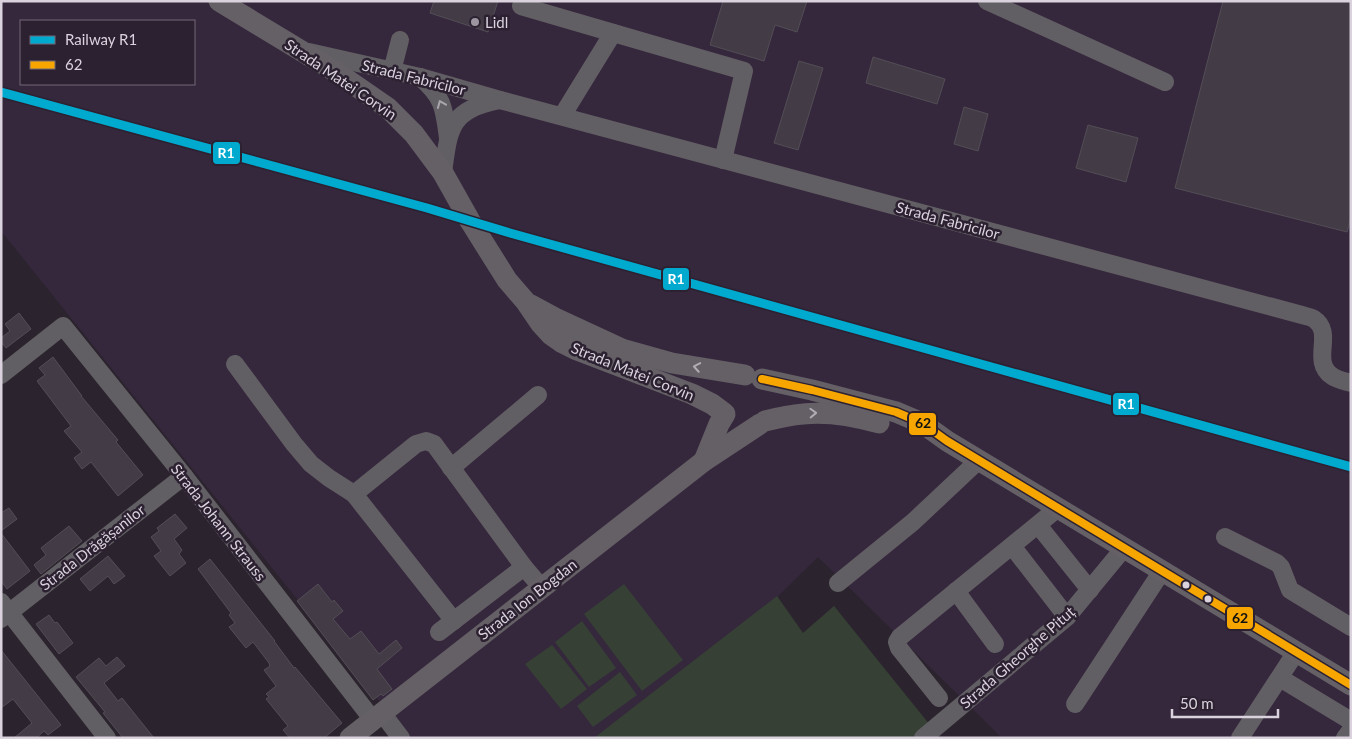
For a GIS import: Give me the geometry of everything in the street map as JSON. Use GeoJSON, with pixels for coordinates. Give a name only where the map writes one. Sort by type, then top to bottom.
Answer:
{"type":"FeatureCollection","features":[{"type":"Feature","properties":{"kind":"main road","name":"Strada Matei Corvin"},"geometry":{"type":"LineString","coordinates":[[219,1],[333,70],[388,108],[414,134],[443,173],[507,280],[551,335],[577,350],[692,394],[712,404],[725,414]]}},
{"type":"Feature","properties":{"kind":"main road","name":"Strada Matei Corvin"},"geometry":{"type":"LineString","coordinates":[[526,302],[555,318],[622,349],[672,363],[812,390],[896,412],[922,423],[947,441],[1296,652],[1349,681]]}},
{"type":"Feature","properties":{"kind":"main road"},"geometry":{"type":"LineString","coordinates":[[737,378],[753,378],[768,386],[773,394],[772,411],[762,422],[753,427],[737,425],[725,414],[722,394],[726,387],[737,378]]}},
{"type":"Feature","properties":{"kind":"main road","name":"Strada Ion Bogdan"},"geometry":{"type":"LineString","coordinates":[[704,461],[725,414]]}},
{"type":"Feature","properties":{"kind":"main road","name":"Strada Matei Corvin"},"geometry":{"type":"LineString","coordinates":[[762,422],[801,414],[836,414],[878,422],[947,441]]}},
{"type":"Feature","properties":{"kind":"main road","name":"Strada Ion Bogdan"},"geometry":{"type":"LineString","coordinates":[[350,738],[704,461],[762,422]]}},
{"type":"Feature","properties":{"kind":"street"},"geometry":{"type":"LineString","coordinates":[[987,1],[1165,82]]}},
{"type":"Feature","properties":{"kind":"street"},"geometry":{"type":"LineString","coordinates":[[521,6],[744,71],[723,160]]}},
{"type":"Feature","properties":{"kind":"street"},"geometry":{"type":"LineString","coordinates":[[562,116],[613,33]]}},
{"type":"Feature","properties":{"kind":"street"},"geometry":{"type":"LineString","coordinates":[[392,71],[400,40]]}},
{"type":"Feature","properties":{"kind":"street","name":"Strada Fabricilor"},"geometry":{"type":"LineString","coordinates":[[299,49],[420,77],[1314,319],[1324,334],[1321,353],[1326,371],[1332,377],[1351,383]]}},
{"type":"Feature","properties":{"kind":"street"},"geometry":{"type":"LineString","coordinates":[[420,77],[434,90],[441,102],[448,138]]}},
{"type":"Feature","properties":{"kind":"street","name":"Strada Fabricilor"},"geometry":{"type":"LineString","coordinates":[[443,173],[448,138],[461,115],[484,103],[500,100]]}},
{"type":"Feature","properties":{"kind":"street","name":"Strada Johann Strauss"},"geometry":{"type":"LineString","coordinates":[[1,375],[63,326],[378,717],[401,738]]}},
{"type":"Feature","properties":{"kind":"street"},"geometry":{"type":"LineString","coordinates":[[235,364],[311,464],[354,494],[454,621]]}},
{"type":"Feature","properties":{"kind":"street"},"geometry":{"type":"LineString","coordinates":[[451,468],[538,395]]}},
{"type":"Feature","properties":{"kind":"street"},"geometry":{"type":"LineString","coordinates":[[354,494],[416,444],[426,441],[434,444],[524,567],[542,588]]}},
{"type":"Feature","properties":{"kind":"street"},"geometry":{"type":"LineString","coordinates":[[838,583],[912,522],[979,460]]}},
{"type":"Feature","properties":{"kind":"street","name":"Strada Drăgășanilor"},"geometry":{"type":"LineString","coordinates":[[4,611],[184,476]]}},
{"type":"Feature","properties":{"kind":"street"},"geometry":{"type":"LineString","coordinates":[[938,698],[899,648],[897,642],[900,636],[1058,508]]}},
{"type":"Feature","properties":{"kind":"street"},"geometry":{"type":"LineString","coordinates":[[1038,525],[1090,590]]}},
{"type":"Feature","properties":{"kind":"street"},"geometry":{"type":"LineString","coordinates":[[1225,537],[1277,563],[1290,590],[1351,627]]}},
{"type":"Feature","properties":{"kind":"street"},"geometry":{"type":"LineString","coordinates":[[1012,546],[1066,617]]}},
{"type":"Feature","properties":{"kind":"street","name":"Strada Gheorghe Pituț"},"geometry":{"type":"LineString","coordinates":[[923,738],[1066,617],[1124,548]]}},
{"type":"Feature","properties":{"kind":"street"},"geometry":{"type":"LineString","coordinates":[[439,632],[524,567]]}},
{"type":"Feature","properties":{"kind":"street"},"geometry":{"type":"LineString","coordinates":[[1075,704],[1162,571]]}},
{"type":"Feature","properties":{"kind":"street"},"geometry":{"type":"LineString","coordinates":[[956,591],[995,644]]}},
{"type":"Feature","properties":{"kind":"street"},"geometry":{"type":"LineString","coordinates":[[4,611],[107,738]]}},
{"type":"Feature","properties":{"kind":"street"},"geometry":{"type":"LineString","coordinates":[[1240,738],[1296,652]]}},
{"type":"Feature","properties":{"kind":"street"},"geometry":{"type":"LineString","coordinates":[[1280,678],[1351,721]]}},
{"type":"Feature","properties":{"kind":"street"},"geometry":{"type":"LineString","coordinates":[[1346,738],[1351,730]]}},
{"type":"Feature","properties":{"kind":"shaded area"},"geometry":{"type":"Polygon","coordinates":[[[1,1],[1351,1],[1351,738],[1002,738],[818,557],[634,738],[409,738],[1,231],[1,1]]]}},
{"type":"Feature","properties":{"kind":"green space"},"geometry":{"type":"Polygon","coordinates":[[[624,584],[683,660],[642,691],[584,614],[624,584]]]}},
{"type":"Feature","properties":{"kind":"green space"},"geometry":{"type":"Polygon","coordinates":[[[777,596],[803,633],[834,606],[930,725],[915,738],[594,738],[777,596]]]}},
{"type":"Feature","properties":{"kind":"green space"},"geometry":{"type":"Polygon","coordinates":[[[582,621],[616,668],[589,687],[555,642],[582,621]]]}},
{"type":"Feature","properties":{"kind":"green space"},"geometry":{"type":"Polygon","coordinates":[[[552,645],[587,689],[561,709],[525,664],[552,645]]]}},
{"type":"Feature","properties":{"kind":"green space"},"geometry":{"type":"Polygon","coordinates":[[[620,672],[637,695],[593,727],[577,706],[620,672]]]}},
{"type":"Feature","properties":{"kind":"building","name":"Lidl"},"geometry":{"type":"Polygon","coordinates":[[[434,1],[498,1],[488,32],[430,13],[434,1]]]}},
{"type":"Feature","properties":{"kind":"building"},"geometry":{"type":"Polygon","coordinates":[[[723,1],[807,1],[797,32],[775,25],[764,61],[710,45],[723,1]]]}},
{"type":"Feature","properties":{"kind":"building"},"geometry":{"type":"Polygon","coordinates":[[[1223,1],[1351,1],[1351,218],[1347,232],[1175,188],[1223,1]]]}},
{"type":"Feature","properties":{"kind":"building"},"geometry":{"type":"Polygon","coordinates":[[[873,57],[945,79],[937,104],[866,83],[873,57]]]}},
{"type":"Feature","properties":{"kind":"building"},"geometry":{"type":"Polygon","coordinates":[[[799,61],[823,68],[798,150],[774,143],[799,61]]]}},
{"type":"Feature","properties":{"kind":"building"},"geometry":{"type":"Polygon","coordinates":[[[964,107],[988,114],[978,151],[954,144],[964,107]]]}},
{"type":"Feature","properties":{"kind":"building"},"geometry":{"type":"Polygon","coordinates":[[[1088,125],[1138,138],[1126,182],[1076,168],[1088,125]]]}},
{"type":"Feature","properties":{"kind":"building"},"geometry":{"type":"Polygon","coordinates":[[[19,313],[31,329],[6,348],[1,342],[1,338],[10,331],[5,324],[19,313]]]}},
{"type":"Feature","properties":{"kind":"building"},"geometry":{"type":"Polygon","coordinates":[[[53,357],[143,475],[118,496],[91,462],[82,469],[74,458],[82,452],[64,431],[71,426],[37,381],[45,375],[39,368],[53,357]]]}},
{"type":"Feature","properties":{"kind":"building"},"geometry":{"type":"Polygon","coordinates":[[[9,508],[17,519],[1,531],[1,513],[9,508]]]}},
{"type":"Feature","properties":{"kind":"building"},"geometry":{"type":"Polygon","coordinates":[[[175,514],[187,528],[174,539],[182,550],[179,554],[186,563],[170,576],[154,556],[161,551],[151,537],[159,531],[157,528],[175,514]]]}},
{"type":"Feature","properties":{"kind":"building"},"geometry":{"type":"Polygon","coordinates":[[[69,526],[82,541],[41,574],[34,565],[46,555],[41,548],[69,526]]]}},
{"type":"Feature","properties":{"kind":"building"},"geometry":{"type":"Polygon","coordinates":[[[1,533],[30,571],[7,589],[1,581],[1,533]]]}},
{"type":"Feature","properties":{"kind":"building"},"geometry":{"type":"Polygon","coordinates":[[[108,556],[125,576],[114,584],[108,576],[90,591],[80,579],[108,556]]]}},
{"type":"Feature","properties":{"kind":"building"},"geometry":{"type":"Polygon","coordinates":[[[210,559],[294,668],[342,723],[324,738],[290,738],[283,730],[288,726],[266,699],[269,697],[266,694],[276,686],[264,670],[270,666],[269,663],[253,642],[246,648],[229,627],[235,623],[229,615],[231,613],[198,569],[210,559]]]}},
{"type":"Feature","properties":{"kind":"building"},"geometry":{"type":"Polygon","coordinates":[[[318,584],[332,602],[334,600],[343,611],[333,619],[350,639],[361,631],[379,654],[396,640],[402,648],[377,669],[392,689],[383,696],[381,694],[373,700],[297,601],[318,584]]]}},
{"type":"Feature","properties":{"kind":"building"},"geometry":{"type":"Polygon","coordinates":[[[49,615],[55,623],[57,622],[73,643],[59,654],[36,624],[49,615]]]}},
{"type":"Feature","properties":{"kind":"building"},"geometry":{"type":"Polygon","coordinates":[[[1,650],[61,725],[48,735],[44,731],[36,738],[14,738],[32,723],[13,699],[1,708],[1,650]]]}},
{"type":"Feature","properties":{"kind":"building"},"geometry":{"type":"Polygon","coordinates":[[[117,657],[125,666],[104,683],[118,701],[122,698],[154,738],[123,738],[103,713],[105,712],[76,677],[99,658],[106,666],[117,657]]]}},
{"type":"Feature","properties":{"kind":"railway"},"geometry":{"type":"LineString","coordinates":[[1,92],[427,208],[510,233],[1351,467]]}},
{"type":"Feature","properties":{"kind":"rail line","name":"R1"},"geometry":{"type":"LineString","coordinates":[[1,92],[427,208],[510,233],[1351,467]]}},
{"type":"Feature","properties":{"kind":"transit line","name":"62"},"geometry":{"type":"LineString","coordinates":[[762,379],[896,412],[922,423],[947,441],[1351,685]]}},
{"type":"Feature","properties":{"kind":"place","name":"Lidl"},"geometry":{"type":"Point","coordinates":[475,22]}}]}
